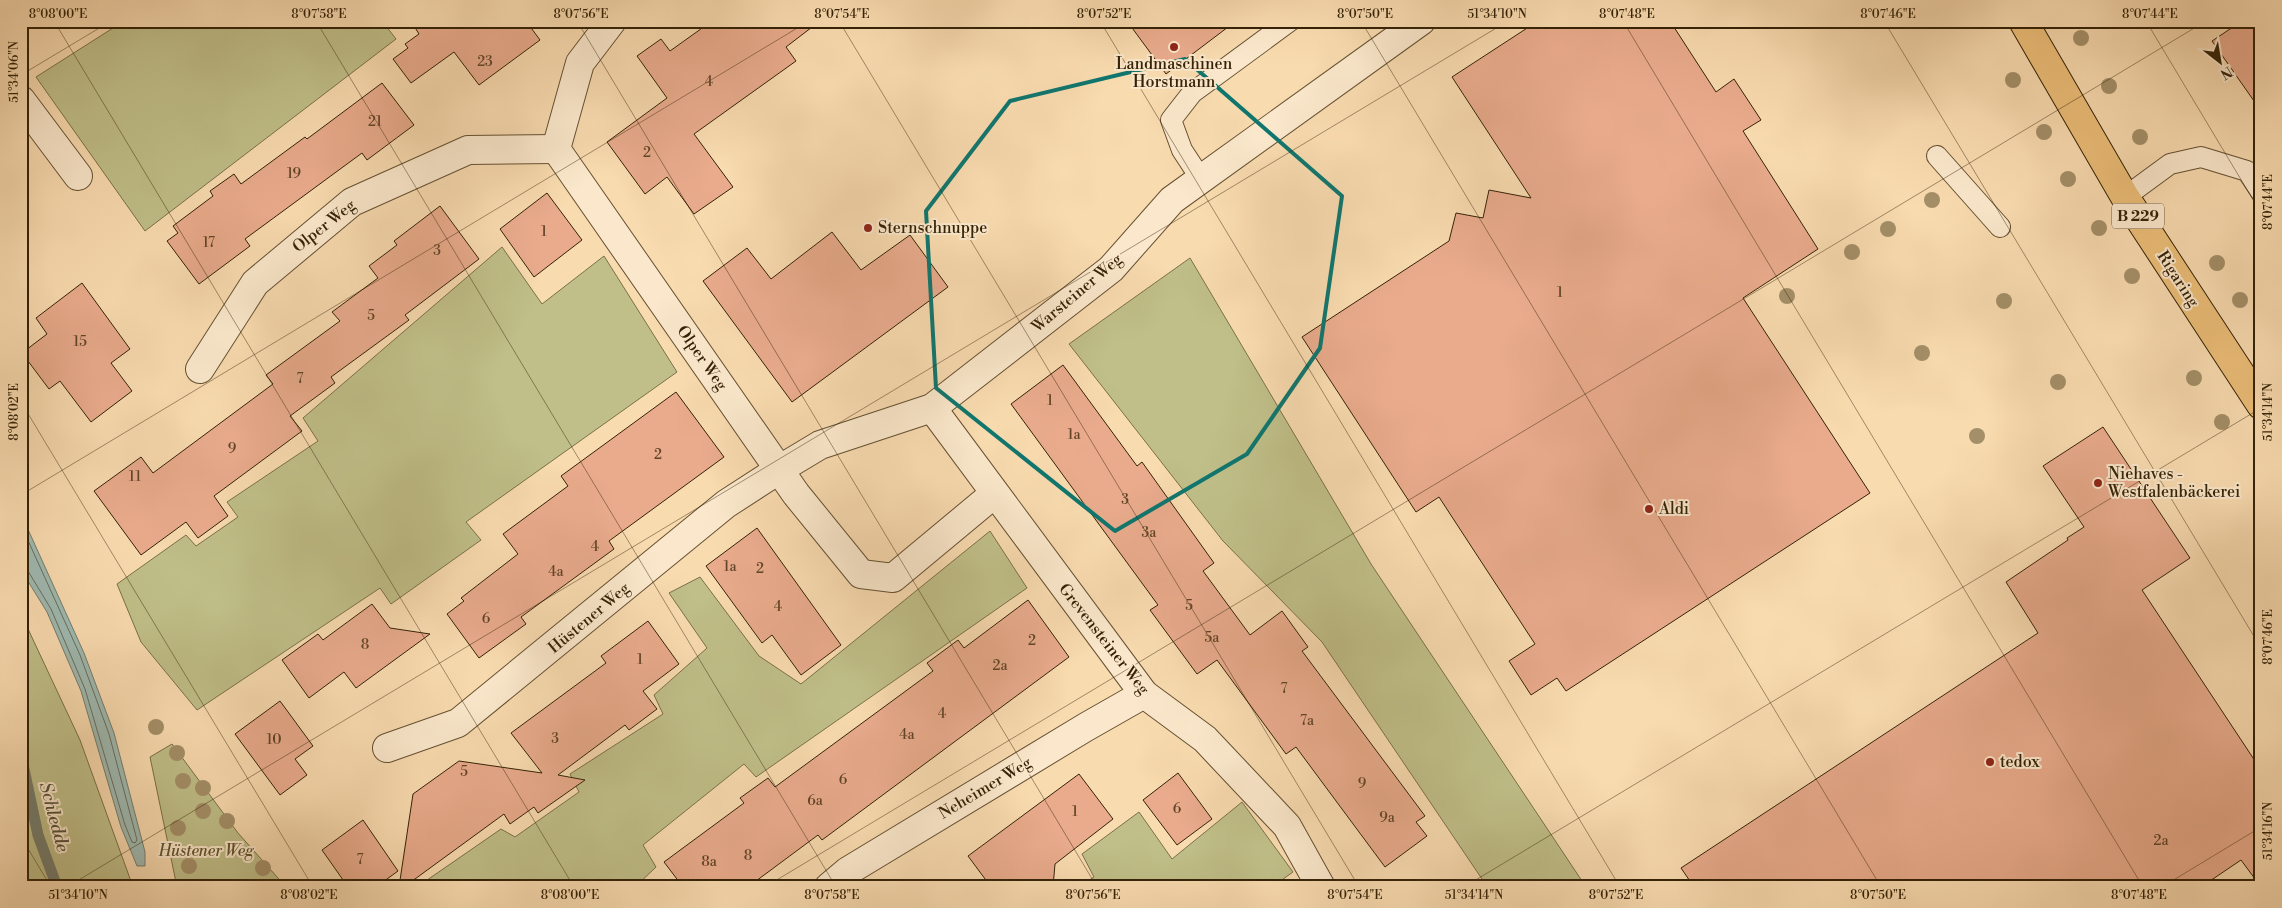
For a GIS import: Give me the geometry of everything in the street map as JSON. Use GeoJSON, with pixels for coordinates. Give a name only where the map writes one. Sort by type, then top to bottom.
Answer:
{"type":"FeatureCollection","features":[{"type":"Feature","properties":{"kind":"main road","name":"Rigaring"},"geometry":{"type":"LineString","coordinates":[[2023,21],[2125,196],[2261,405]]}},
{"type":"Feature","properties":{"kind":"street"},"geometry":{"type":"LineString","coordinates":[[556,149],[580,63],[612,21]]}},
{"type":"Feature","properties":{"kind":"street","name":"Warsteiner Weg"},"geometry":{"type":"LineString","coordinates":[[780,469],[820,445],[932,408],[1111,269],[1172,200],[1421,21]]}},
{"type":"Feature","properties":{"kind":"street"},"geometry":{"type":"LineString","coordinates":[[21,100],[78,176]]}},
{"type":"Feature","properties":{"kind":"street","name":"Olper Weg"},"geometry":{"type":"LineString","coordinates":[[200,369],[255,283],[352,202],[468,150],[556,149],[780,469]]}},
{"type":"Feature","properties":{"kind":"street","name":"Grevensteiner Weg"},"geometry":{"type":"LineString","coordinates":[[932,408],[1144,694],[1205,740],[1287,826],[1321,887]]}},
{"type":"Feature","properties":{"kind":"street"},"geometry":{"type":"LineString","coordinates":[[780,469],[796,494],[861,574],[893,578],[994,494]]}},
{"type":"Feature","properties":{"kind":"street","name":"Hüstener Weg"},"geometry":{"type":"LineString","coordinates":[[387,748],[458,723],[726,504],[780,469]]}},
{"type":"Feature","properties":{"kind":"street","name":"Neheimer Weg"},"geometry":{"type":"LineString","coordinates":[[829,887],[848,871],[1086,726],[1144,694]]}},
{"type":"Feature","properties":{"kind":"lane"},"geometry":{"type":"LineString","coordinates":[[1201,179],[1182,150],[1171,120],[1192,93],[1290,21]]}},
{"type":"Feature","properties":{"kind":"lane"},"geometry":{"type":"LineString","coordinates":[[1937,156],[2000,227]]}},
{"type":"Feature","properties":{"kind":"lane"},"geometry":{"type":"LineString","coordinates":[[2125,196],[2170,164],[2201,157],[2247,171],[2261,192]]}},
{"type":"Feature","properties":{"kind":"highlighted area"},"geometry":{"type":"Polygon","coordinates":[[[1185,59],[1342,196],[1320,348],[1247,454],[1115,531],[936,388],[926,211],[1010,101],[1185,59]]]}},
{"type":"Feature","properties":{"kind":"green space"},"geometry":{"type":"Polygon","coordinates":[[[124,21],[382,21],[396,39],[145,231],[36,77],[124,21]]]}},
{"type":"Feature","properties":{"kind":"green space"},"geometry":{"type":"Polygon","coordinates":[[[502,247],[542,304],[604,256],[677,372],[466,522],[481,540],[391,604],[380,588],[197,710],[141,642],[117,584],[186,535],[196,546],[238,517],[227,502],[318,441],[303,418],[502,247]]]}},
{"type":"Feature","properties":{"kind":"green space"},"geometry":{"type":"Polygon","coordinates":[[[1190,258],[1371,564],[1586,887],[1482,887],[1482,879],[1322,642],[1223,541],[1069,344],[1190,258]]]}},
{"type":"Feature","properties":{"kind":"green space"},"geometry":{"type":"Polygon","coordinates":[[[990,531],[1027,588],[756,777],[744,764],[643,845],[656,867],[635,887],[417,887],[501,829],[515,837],[579,792],[570,774],[663,714],[654,695],[707,648],[669,593],[700,577],[759,656],[801,684],[990,531]]]}},
{"type":"Feature","properties":{"kind":"green space"},"geometry":{"type":"Polygon","coordinates":[[[21,614],[80,740],[133,887],[21,887],[21,614]]]}},
{"type":"Feature","properties":{"kind":"green space","name":"Hüstener Weg"},"geometry":{"type":"Polygon","coordinates":[[[172,744],[238,833],[286,887],[177,887],[150,757],[172,744]]]}},
{"type":"Feature","properties":{"kind":"green space"},"geometry":{"type":"Polygon","coordinates":[[[1242,802],[1293,872],[1272,887],[1079,887],[1094,877],[1082,854],[1139,812],[1172,859],[1242,802]]]}},
{"type":"Feature","properties":{"kind":"water"},"geometry":{"type":"Polygon","coordinates":[[[21,514],[84,653],[114,733],[145,852],[145,866],[137,866],[121,827],[81,691],[47,612],[21,570],[21,514]]]}},
{"type":"Feature","properties":{"kind":"building"},"geometry":{"type":"Polygon","coordinates":[[[411,21],[526,21],[540,40],[479,85],[454,52],[411,83],[393,59],[408,48],[405,44],[419,34],[411,21]]]}},
{"type":"Feature","properties":{"kind":"building"},"geometry":{"type":"Polygon","coordinates":[[[712,21],[820,21],[786,47],[796,61],[694,134],[733,187],[694,214],[667,177],[645,194],[607,142],[667,98],[637,56],[661,39],[670,51],[712,21]]]}},
{"type":"Feature","properties":{"kind":"building","name":"Landmaschinen Horstmann"},"geometry":{"type":"Polygon","coordinates":[[[1127,21],[1236,21],[1166,74],[1127,21]]]}},
{"type":"Feature","properties":{"kind":"building"},"geometry":{"type":"Polygon","coordinates":[[[1538,21],[1670,21],[1716,92],[1734,79],[1761,120],[1743,131],[1818,249],[1743,298],[1870,493],[1566,691],[1557,678],[1531,695],[1509,661],[1535,644],[1439,497],[1416,512],[1302,337],[1449,241],[1456,213],[1483,218],[1489,190],[1531,198],[1452,77],[1538,21]]]}},
{"type":"Feature","properties":{"kind":"building"},"geometry":{"type":"Polygon","coordinates":[[[2242,21],[2261,21],[2261,111],[2212,41],[2242,21]]]}},
{"type":"Feature","properties":{"kind":"building"},"geometry":{"type":"Polygon","coordinates":[[[382,83],[414,125],[367,160],[362,153],[245,239],[250,246],[199,284],[167,241],[178,233],[173,226],[213,196],[210,191],[234,174],[241,184],[305,137],[307,139],[382,83]]]}},
{"type":"Feature","properties":{"kind":"building"},"geometry":{"type":"Polygon","coordinates":[[[547,193],[582,240],[534,277],[500,229],[547,193]]]}},
{"type":"Feature","properties":{"kind":"building"},"geometry":{"type":"Polygon","coordinates":[[[440,206],[479,259],[405,315],[409,320],[331,377],[335,383],[290,416],[302,431],[214,496],[228,516],[198,538],[186,522],[141,555],[94,491],[141,457],[153,473],[273,384],[266,375],[340,321],[332,312],[378,278],[369,266],[397,245],[394,241],[440,206]]]}},
{"type":"Feature","properties":{"kind":"building"},"geometry":{"type":"Polygon","coordinates":[[[832,232],[861,270],[910,235],[948,287],[792,402],[703,281],[747,248],[771,279],[832,232]]]}},
{"type":"Feature","properties":{"kind":"building"},"geometry":{"type":"Polygon","coordinates":[[[82,283],[130,349],[111,363],[132,391],[91,422],[60,381],[49,389],[22,353],[47,334],[36,318],[82,283]]]}},
{"type":"Feature","properties":{"kind":"building"},"geometry":{"type":"Polygon","coordinates":[[[1063,365],[1137,466],[1142,462],[1214,563],[1203,571],[1250,635],[1282,611],[1308,647],[1302,651],[1425,816],[1416,822],[1427,836],[1385,867],[1296,747],[1286,754],[1217,660],[1197,674],[1150,610],[1158,605],[1011,404],[1063,365]]]}},
{"type":"Feature","properties":{"kind":"building"},"geometry":{"type":"Polygon","coordinates":[[[676,392],[724,457],[609,541],[614,549],[521,617],[526,624],[479,658],[447,614],[464,601],[461,598],[518,554],[503,534],[568,486],[561,476],[676,392]]]}},
{"type":"Feature","properties":{"kind":"building"},"geometry":{"type":"Polygon","coordinates":[[[2103,427],[2190,558],[2142,590],[2261,770],[2261,887],[2241,860],[2201,887],[1694,887],[1681,868],[2038,633],[2006,582],[2084,527],[2043,466],[2103,427]]]}},
{"type":"Feature","properties":{"kind":"building"},"geometry":{"type":"Polygon","coordinates":[[[757,528],[841,645],[801,675],[772,635],[762,643],[706,566],[757,528]]]}},
{"type":"Feature","properties":{"kind":"building"},"geometry":{"type":"Polygon","coordinates":[[[1028,600],[1069,657],[822,840],[818,835],[748,887],[683,887],[664,862],[744,803],[740,798],[768,778],[775,787],[933,671],[927,663],[958,640],[964,648],[1028,600]]]}},
{"type":"Feature","properties":{"kind":"building"},"geometry":{"type":"Polygon","coordinates":[[[372,604],[390,628],[430,634],[356,688],[344,672],[309,698],[282,660],[318,634],[323,640],[372,604]]]}},
{"type":"Feature","properties":{"kind":"building"},"geometry":{"type":"Polygon","coordinates":[[[648,621],[679,664],[643,691],[657,709],[629,730],[625,725],[558,775],[585,780],[538,813],[534,807],[510,824],[504,814],[404,887],[399,887],[413,794],[459,761],[542,773],[511,733],[606,663],[601,656],[648,621]]]}},
{"type":"Feature","properties":{"kind":"building"},"geometry":{"type":"Polygon","coordinates":[[[280,701],[313,746],[295,759],[307,775],[280,795],[235,734],[280,701]]]}},
{"type":"Feature","properties":{"kind":"building"},"geometry":{"type":"Polygon","coordinates":[[[1178,773],[1212,819],[1177,845],[1143,800],[1178,773]]]}},
{"type":"Feature","properties":{"kind":"building"},"geometry":{"type":"Polygon","coordinates":[[[1079,774],[1113,819],[1055,864],[1053,887],[991,887],[968,856],[1079,774]]]}},
{"type":"Feature","properties":{"kind":"building"},"geometry":{"type":"Polygon","coordinates":[[[363,820],[398,871],[376,887],[348,887],[322,850],[363,820]]]}},
{"type":"Feature","properties":{"kind":"waterway","name":"Schledde"},"geometry":{"type":"LineString","coordinates":[[21,755],[38,835],[57,887]]}},
{"type":"Feature","properties":{"kind":"place","name":"Landmaschinen Horstmann"},"geometry":{"type":"Point","coordinates":[1174,47]}},
{"type":"Feature","properties":{"kind":"place","name":"Sternschnuppe"},"geometry":{"type":"Point","coordinates":[868,228]}},
{"type":"Feature","properties":{"kind":"place","name":"Niehaves - Westfalenbäckerei"},"geometry":{"type":"Point","coordinates":[2098,483]}},
{"type":"Feature","properties":{"kind":"place","name":"Aldi"},"geometry":{"type":"Point","coordinates":[1649,509]}},
{"type":"Feature","properties":{"kind":"place","name":"tedox"},"geometry":{"type":"Point","coordinates":[1990,762]}}]}
